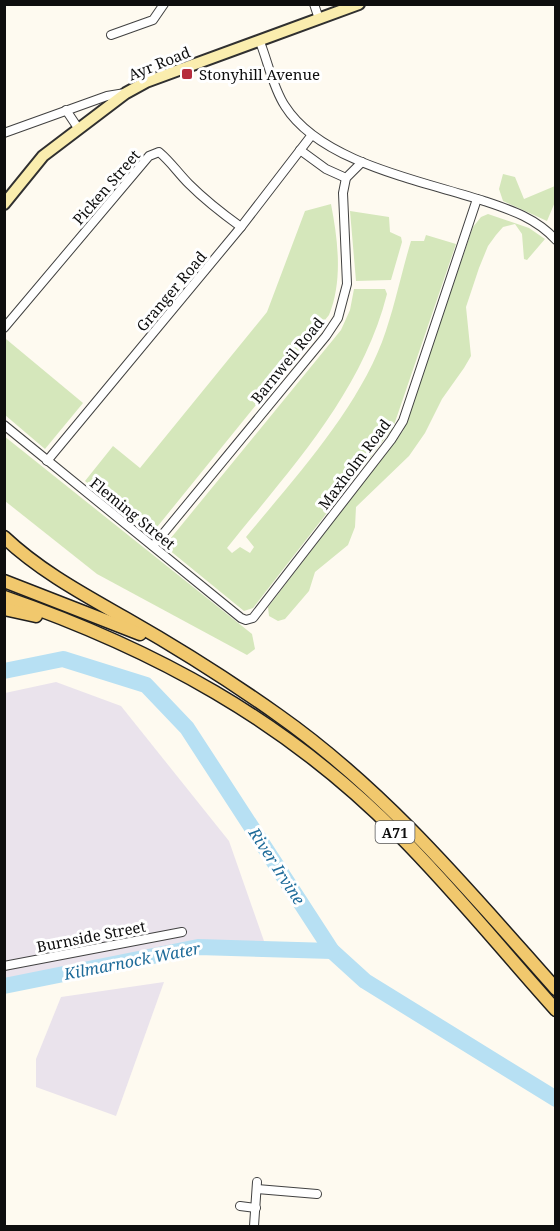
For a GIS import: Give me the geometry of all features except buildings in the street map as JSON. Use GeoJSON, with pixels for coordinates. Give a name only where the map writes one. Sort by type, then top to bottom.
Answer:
{"type":"FeatureCollection","features":[{"type":"Feature","properties":{"kind":"main road","name":"Ayr Road"},"geometry":{"type":"LineString","coordinates":[[4,204],[43,156],[126,93],[146,82],[260,42],[358,4]]}},
{"type":"Feature","properties":{"kind":"main road"},"geometry":{"type":"LineString","coordinates":[[4,537],[65,584],[127,619],[208,670]]}},
{"type":"Feature","properties":{"kind":"main road","name":"A71"},"geometry":{"type":"LineString","coordinates":[[4,581],[137,633],[208,670],[295,727],[370,788],[442,860],[555,989]]}},
{"type":"Feature","properties":{"kind":"main road","name":"A71"},"geometry":{"type":"LineString","coordinates":[[4,597],[112,638],[206,685],[282,735],[320,764],[398,834],[555,1010]]}},
{"type":"Feature","properties":{"kind":"main road"},"geometry":{"type":"LineString","coordinates":[[4,609],[112,638]]}},
{"type":"Feature","properties":{"kind":"street"},"geometry":{"type":"LineString","coordinates":[[111,35],[153,20],[164,4]]}},
{"type":"Feature","properties":{"kind":"street"},"geometry":{"type":"LineString","coordinates":[[314,4],[320,19]]}},
{"type":"Feature","properties":{"kind":"street"},"geometry":{"type":"LineString","coordinates":[[260,42],[284,105],[311,136],[362,162],[523,214],[555,240]]}},
{"type":"Feature","properties":{"kind":"street"},"geometry":{"type":"LineString","coordinates":[[4,133],[107,96],[126,93]]}},
{"type":"Feature","properties":{"kind":"street"},"geometry":{"type":"LineString","coordinates":[[66,110],[78,128]]}},
{"type":"Feature","properties":{"kind":"street","name":"Granger Road"},"geometry":{"type":"LineString","coordinates":[[47,461],[241,227],[311,136]]}},
{"type":"Feature","properties":{"kind":"street"},"geometry":{"type":"LineString","coordinates":[[300,150],[326,169],[346,178],[362,162]]}},
{"type":"Feature","properties":{"kind":"street","name":"Picken Street"},"geometry":{"type":"LineString","coordinates":[[4,328],[149,156],[159,152],[216,210],[241,227]]}},
{"type":"Feature","properties":{"kind":"street","name":"Barnweil Road"},"geometry":{"type":"LineString","coordinates":[[153,546],[326,336],[338,318],[347,284],[343,193],[346,178]]}},
{"type":"Feature","properties":{"kind":"street","name":"Maxholm Road"},"geometry":{"type":"LineString","coordinates":[[246,620],[253,618],[392,441],[402,421],[477,199]]}},
{"type":"Feature","properties":{"kind":"street","name":"Fleming Street"},"geometry":{"type":"LineString","coordinates":[[4,425],[246,620]]}},
{"type":"Feature","properties":{"kind":"street","name":"Burnside Street"},"geometry":{"type":"LineString","coordinates":[[4,966],[182,932]]}},
{"type":"Feature","properties":{"kind":"street"},"geometry":{"type":"LineString","coordinates":[[254,1227],[257,1185],[317,1194]]}},
{"type":"Feature","properties":{"kind":"street"},"geometry":{"type":"LineString","coordinates":[[240,1206],[256,1208]]}},
{"type":"Feature","properties":{"kind":"shaded area"},"geometry":{"type":"Polygon","coordinates":[[[56,682],[121,706],[229,841],[264,941],[5,986],[5,693],[56,682]]]}},
{"type":"Feature","properties":{"kind":"shaded area"},"geometry":{"type":"Polygon","coordinates":[[[164,982],[116,1116],[36,1087],[36,1059],[61,997],[164,982]]]}},
{"type":"Feature","properties":{"kind":"green space"},"geometry":{"type":"Polygon","coordinates":[[[503,174],[515,177],[524,199],[555,186],[555,202],[547,221],[503,201],[499,189],[503,174]]]}},
{"type":"Feature","properties":{"kind":"green space"},"geometry":{"type":"Polygon","coordinates":[[[331,204],[336,232],[338,274],[329,315],[153,532],[147,532],[85,481],[113,446],[140,468],[267,312],[305,211],[331,204]]]}},
{"type":"Feature","properties":{"kind":"green space"},"geometry":{"type":"Polygon","coordinates":[[[350,211],[389,217],[390,232],[401,237],[402,242],[391,280],[356,281],[350,211]]]}},
{"type":"Feature","properties":{"kind":"green space"},"geometry":{"type":"Polygon","coordinates":[[[488,214],[529,228],[545,239],[527,260],[524,259],[522,234],[515,224],[503,227],[488,246],[466,307],[471,356],[442,399],[425,433],[409,456],[356,507],[355,527],[348,545],[315,572],[309,591],[285,619],[278,621],[269,616],[268,607],[403,431],[473,227],[481,217],[488,214]]]}},
{"type":"Feature","properties":{"kind":"green space"},"geometry":{"type":"Polygon","coordinates":[[[426,235],[456,244],[393,428],[253,608],[244,611],[168,549],[166,544],[341,330],[350,310],[354,289],[385,289],[387,294],[375,331],[342,398],[298,460],[227,548],[232,553],[240,547],[250,553],[254,547],[246,537],[322,444],[356,394],[382,342],[411,241],[424,241],[426,235]]]}},
{"type":"Feature","properties":{"kind":"green space"},"geometry":{"type":"Polygon","coordinates":[[[6,339],[83,403],[45,449],[5,415],[6,339]]]}},
{"type":"Feature","properties":{"kind":"green space"},"geometry":{"type":"Polygon","coordinates":[[[4,436],[252,634],[255,649],[247,655],[97,574],[5,501],[4,436]]]}},
{"type":"Feature","properties":{"kind":"waterway","name":"River Irvine"},"geometry":{"type":"LineString","coordinates":[[4,671],[63,659],[146,685],[187,728],[332,951],[365,981],[556,1099]]}},
{"type":"Feature","properties":{"kind":"waterway","name":"Kilmarnock Water"},"geometry":{"type":"LineString","coordinates":[[4,986],[198,947],[332,951]]}},
{"type":"Feature","properties":{"kind":"place","name":"Stonyhill Avenue"},"geometry":{"type":"Point","coordinates":[187,74]}}]}
